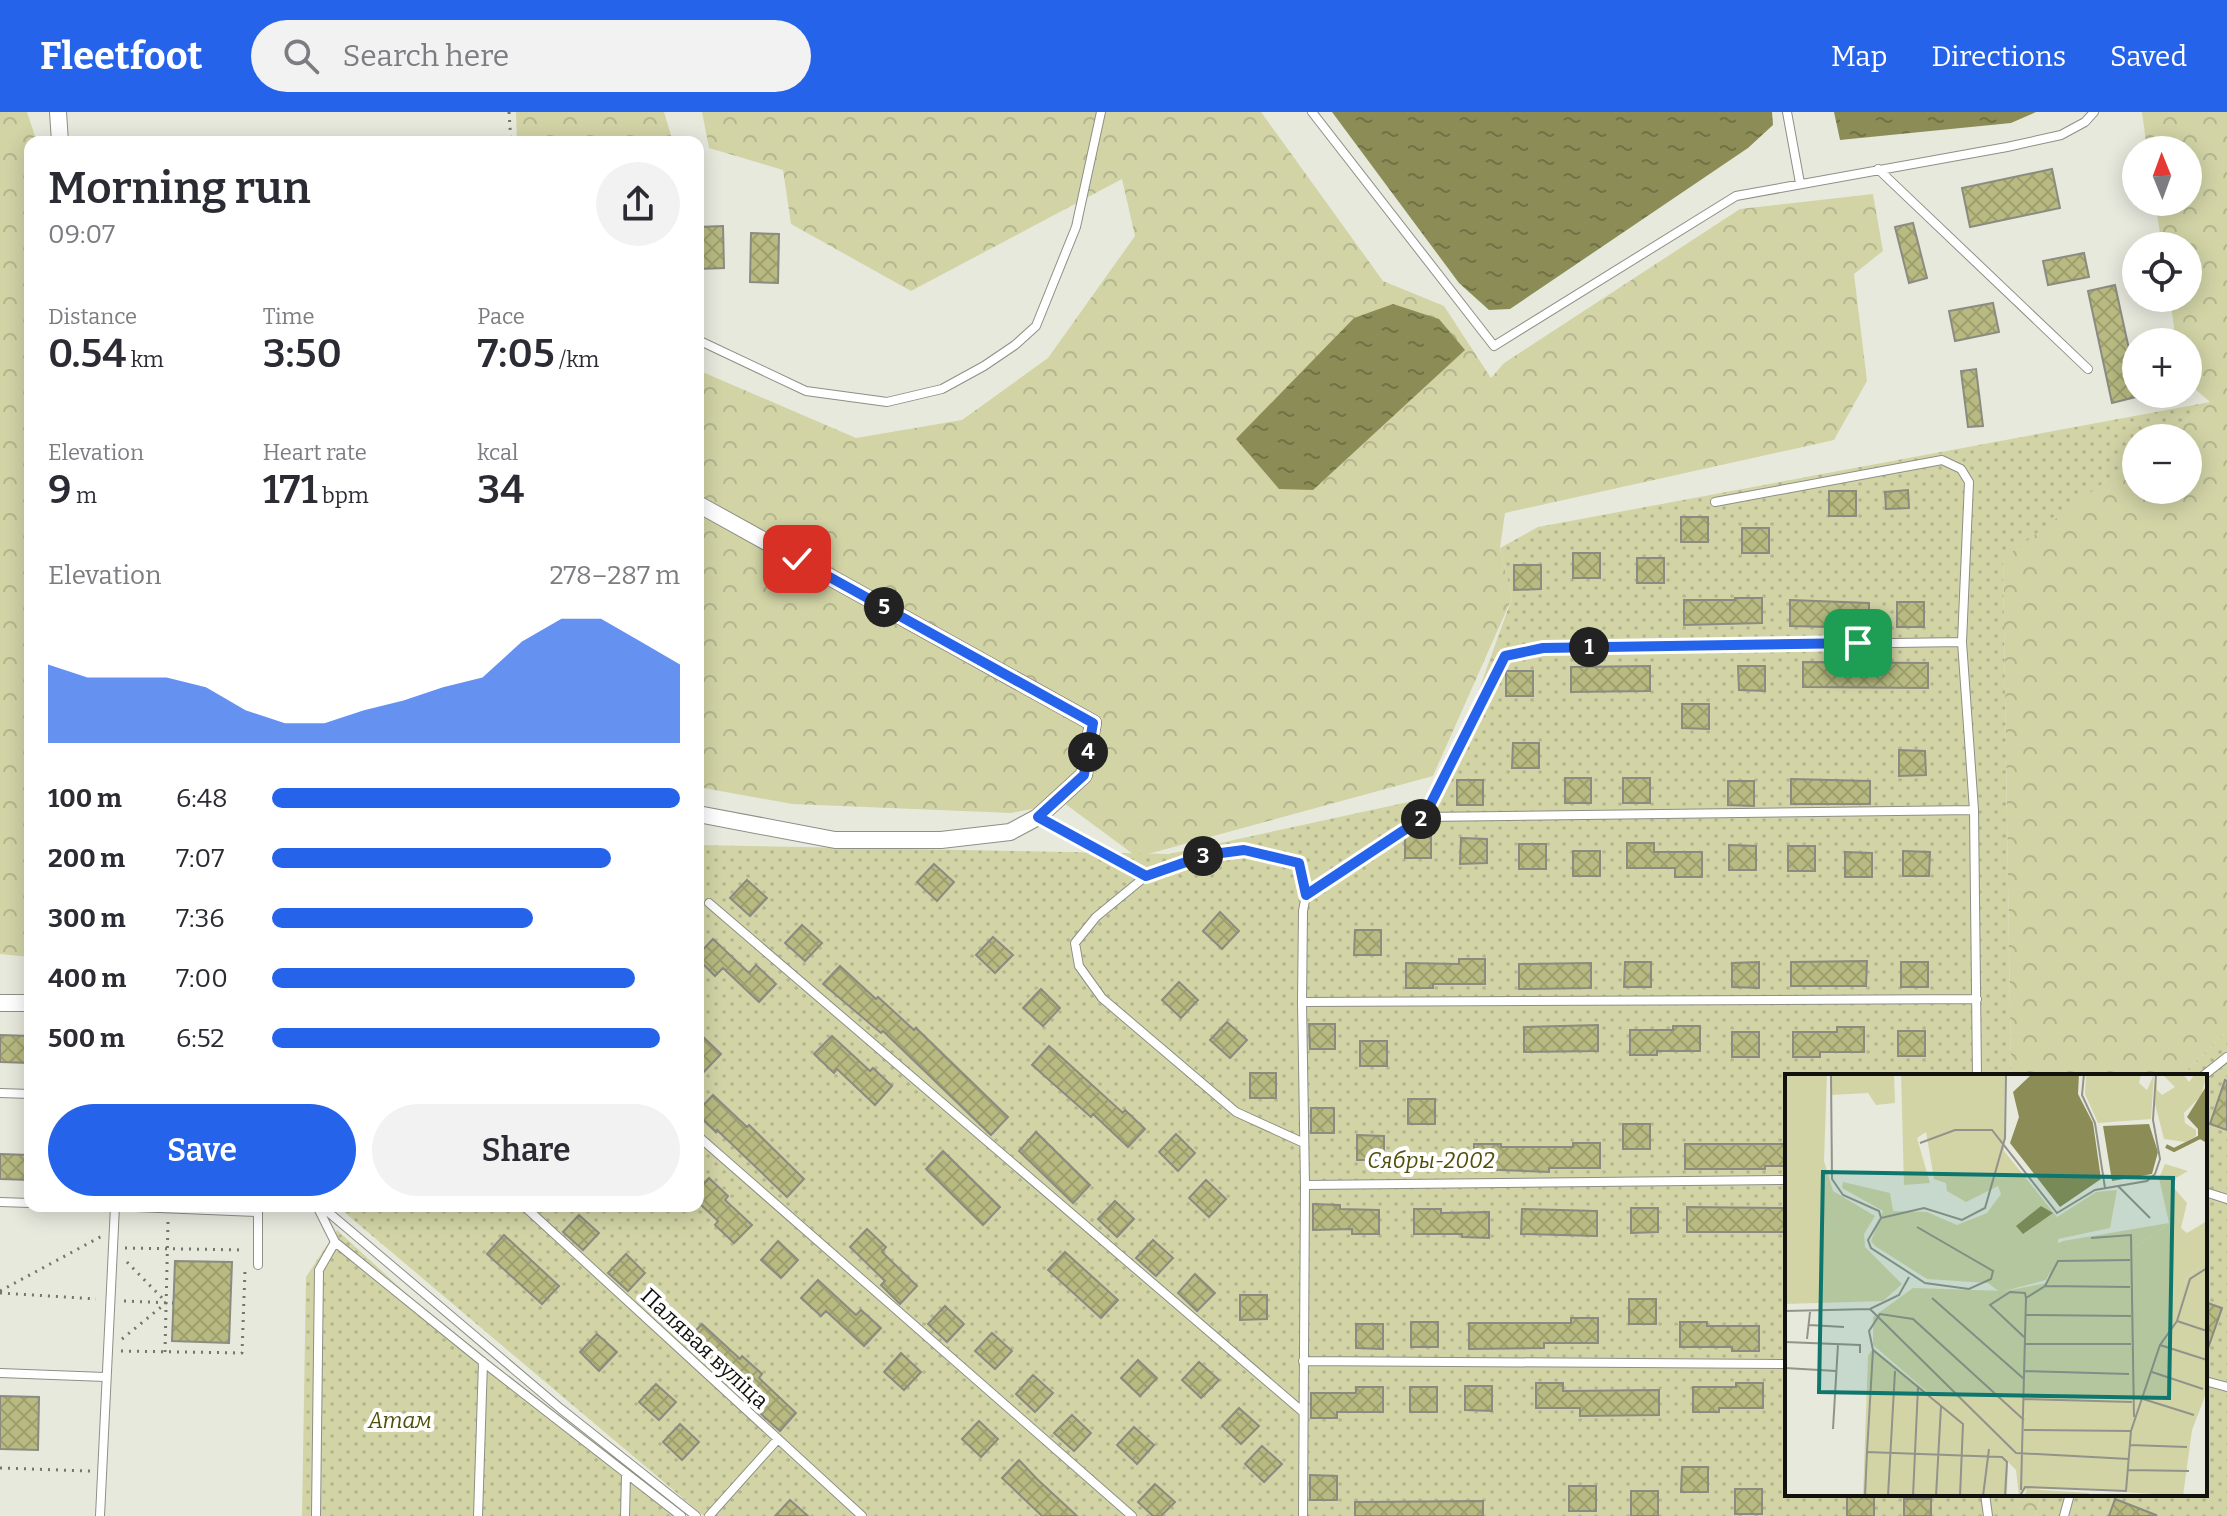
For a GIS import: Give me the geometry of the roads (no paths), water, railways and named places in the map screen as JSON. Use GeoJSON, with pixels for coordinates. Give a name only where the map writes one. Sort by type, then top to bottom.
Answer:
{"type":"FeatureCollection","features":[{"type":"Feature","properties":{"kind":"street"},"geometry":{"type":"LineString","coordinates":[[58,112],[60,136]]}},
{"type":"Feature","properties":{"kind":"street"},"geometry":{"type":"LineString","coordinates":[[704,507],[1093,723],[1084,775],[1038,817],[1010,832],[941,840],[835,840],[704,815]]}},
{"type":"Feature","properties":{"kind":"street"},"geometry":{"type":"LineString","coordinates":[[0,1003],[24,1003]]}},
{"type":"Feature","properties":{"kind":"lane"},"geometry":{"type":"LineString","coordinates":[[704,343],[806,391],[887,402],[942,389],[984,366],[1036,326],[1076,227],[1101,112]]}},
{"type":"Feature","properties":{"kind":"lane"},"geometry":{"type":"LineString","coordinates":[[1312,112],[1494,346],[1736,196],[2061,135],[2085,122],[2094,112]]}},
{"type":"Feature","properties":{"kind":"lane"},"geometry":{"type":"LineString","coordinates":[[1787,112],[1800,183]]}},
{"type":"Feature","properties":{"kind":"lane"},"geometry":{"type":"LineString","coordinates":[[1878,169],[2088,369]]}},
{"type":"Feature","properties":{"kind":"lane"},"geometry":{"type":"LineString","coordinates":[[1715,502],[1942,460],[1961,469],[1969,482],[1962,642],[1974,810],[1977,1074]]}},
{"type":"Feature","properties":{"kind":"lane"},"geometry":{"type":"LineString","coordinates":[[1306,895],[1424,817],[1505,656],[1543,648],[1962,642]]}},
{"type":"Feature","properties":{"kind":"lane"},"geometry":{"type":"LineString","coordinates":[[1424,817],[1974,810]]}},
{"type":"Feature","properties":{"kind":"lane"},"geometry":{"type":"LineString","coordinates":[[1303,1516],[1305,1185],[1302,1002],[1303,911],[1306,895],[1299,863],[1244,850],[1206,855],[1146,876],[1096,917],[1075,943],[1079,966],[1102,998],[1236,1112],[1304,1143]]}},
{"type":"Feature","properties":{"kind":"lane"},"geometry":{"type":"LineString","coordinates":[[709,903],[1303,1412]]}},
{"type":"Feature","properties":{"kind":"lane"},"geometry":{"type":"LineString","coordinates":[[1302,1002],[1977,999]]}},
{"type":"Feature","properties":{"kind":"lane"},"geometry":{"type":"LineString","coordinates":[[2206,1074],[2227,1057]]}},
{"type":"Feature","properties":{"kind":"lane"},"geometry":{"type":"LineString","coordinates":[[0,1093],[24,1094]]}},
{"type":"Feature","properties":{"kind":"lane"},"geometry":{"type":"LineString","coordinates":[[704,1141],[1132,1516]]}},
{"type":"Feature","properties":{"kind":"lane"},"geometry":{"type":"LineString","coordinates":[[1305,1185],[1785,1180]]}},
{"type":"Feature","properties":{"kind":"lane"},"geometry":{"type":"LineString","coordinates":[[2207,1193],[2227,1199]]}},
{"type":"Feature","properties":{"kind":"lane"},"geometry":{"type":"LineString","coordinates":[[0,1202],[24,1203]]}},
{"type":"Feature","properties":{"kind":"lane"},"geometry":{"type":"LineString","coordinates":[[100,1516],[112,1212]]}},
{"type":"Feature","properties":{"kind":"lane"},"geometry":{"type":"LineString","coordinates":[[258,1212],[258,1265]]}},
{"type":"Feature","properties":{"kind":"lane"},"geometry":{"type":"LineString","coordinates":[[322,1212],[335,1242],[681,1516]]}},
{"type":"Feature","properties":{"kind":"lane"},"geometry":{"type":"LineString","coordinates":[[326,1212],[561,1409],[696,1516]]}},
{"type":"Feature","properties":{"kind":"lane","name":"Палявая вуліца"},"geometry":{"type":"LineString","coordinates":[[531,1212],[862,1516]]}},
{"type":"Feature","properties":{"kind":"lane"},"geometry":{"type":"LineString","coordinates":[[316,1516],[319,1270],[335,1242]]}},
{"type":"Feature","properties":{"kind":"lane"},"geometry":{"type":"LineString","coordinates":[[1303,1361],[1785,1364]]}},
{"type":"Feature","properties":{"kind":"lane"},"geometry":{"type":"LineString","coordinates":[[478,1516],[483,1362]]}},
{"type":"Feature","properties":{"kind":"lane"},"geometry":{"type":"LineString","coordinates":[[0,1373],[105,1377]]}},
{"type":"Feature","properties":{"kind":"lane"},"geometry":{"type":"LineString","coordinates":[[2207,1382],[2227,1387]]}},
{"type":"Feature","properties":{"kind":"lane"},"geometry":{"type":"LineString","coordinates":[[709,1516],[778,1439]]}},
{"type":"Feature","properties":{"kind":"lane"},"geometry":{"type":"LineString","coordinates":[[625,1516],[626,1474]]}},
{"type":"Feature","properties":{"kind":"lane"},"geometry":{"type":"LineString","coordinates":[[1985,1496],[1988,1516]]}},
{"type":"Feature","properties":{"kind":"lane"},"geometry":{"type":"LineString","coordinates":[[2064,1516],[2069,1496]]}},
{"type":"Feature","properties":{"kind":"water"},"geometry":{"type":"Polygon","coordinates":[[[1332,112],[1772,112],[1773,125],[1748,148],[1510,309],[1489,310],[1459,283],[1332,112]]]}},
{"type":"Feature","properties":{"kind":"water"},"geometry":{"type":"Polygon","coordinates":[[[1834,112],[2036,112],[2011,123],[1840,140],[1834,112]]]}},
{"type":"Feature","properties":{"kind":"water"},"geometry":{"type":"Polygon","coordinates":[[[1393,304],[1439,319],[1465,350],[1313,490],[1279,489],[1236,439],[1354,318],[1393,304]]]}},
{"type":"Feature","properties":{"kind":"park label","name":"Сябры-2002"},"geometry":{"type":"Point","coordinates":[1431,1160]}},
{"type":"Feature","properties":{"kind":"park label","name":"Атам"},"geometry":{"type":"Point","coordinates":[400,1420]}}]}
